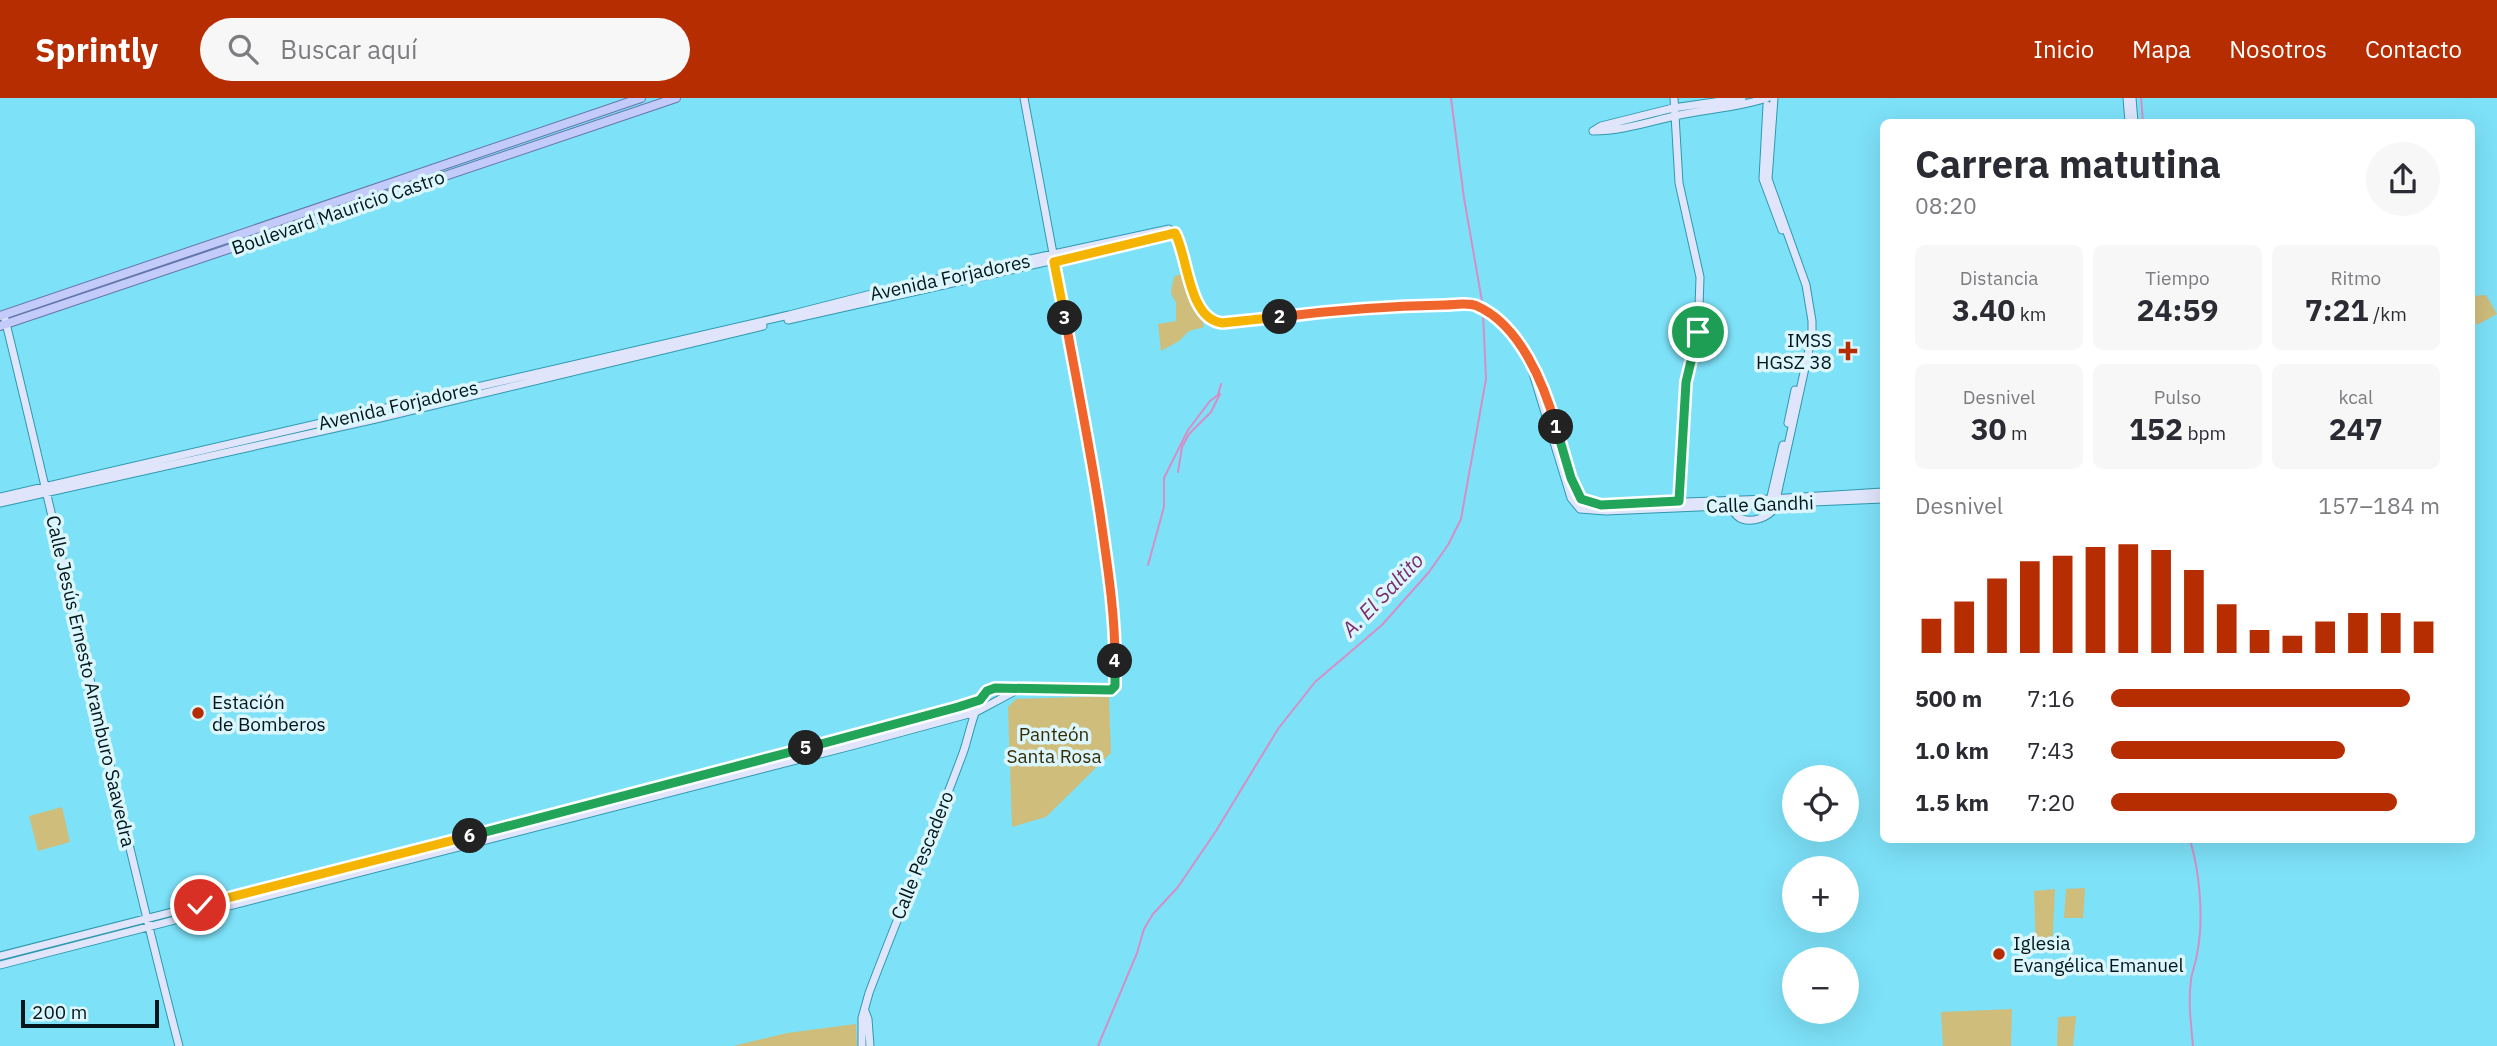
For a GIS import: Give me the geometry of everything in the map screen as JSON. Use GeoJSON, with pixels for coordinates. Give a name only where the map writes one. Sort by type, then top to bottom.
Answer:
{"type":"FeatureCollection","features":[{"type":"Feature","properties":{"kind":"main road","name":"Boulevard Mauricio Castro"},"geometry":{"type":"LineString","coordinates":[[3,320],[641,98]]}},
{"type":"Feature","properties":{"kind":"main road","name":"Boulevard Mauricio Castro"},"geometry":{"type":"LineString","coordinates":[[3,320],[676,98]]}},
{"type":"Feature","properties":{"kind":"main road"},"geometry":{"type":"LineString","coordinates":[[617,118],[627,111],[632,101]]}},
{"type":"Feature","properties":{"kind":"street"},"geometry":{"type":"LineString","coordinates":[[0,965],[254,890],[940,713],[980,700],[992,689],[1111,690],[1115,686],[1114,607],[1108,563],[1091,457],[1024,98]]}},
{"type":"Feature","properties":{"kind":"street"},"geometry":{"type":"LineString","coordinates":[[1674,98],[1679,183],[1699,271],[1700,297],[1697,344],[1686,382],[1679,504]]}},
{"type":"Feature","properties":{"kind":"street"},"geometry":{"type":"LineString","coordinates":[[1730,506],[1736,515],[1747,520],[1767,517],[1772,512],[1812,336],[1807,285],[1769,179],[1770,98],[1731,107],[1674,112],[1641,125],[1593,131],[1601,126],[1742,98]]}},
{"type":"Feature","properties":{"kind":"street"},"geometry":{"type":"LineString","coordinates":[[2129,98],[2131,119]]}},
{"type":"Feature","properties":{"kind":"street","name":"Avenida Forjadores"},"geometry":{"type":"LineString","coordinates":[[0,503],[47,490],[364,421],[1053,258],[1175,233]]}},
{"type":"Feature","properties":{"kind":"street","name":"Calle Gandhi"},"geometry":{"type":"LineString","coordinates":[[1175,233],[1190,286],[1206,314],[1217,322],[1356,309],[1478,307],[1503,324],[1539,376],[1571,478],[1581,499],[1601,505],[1880,499]]}},
{"type":"Feature","properties":{"kind":"street","name":"Calle Jesús Ernesto Aramburo Saavedra"},"geometry":{"type":"LineString","coordinates":[[3,320],[47,490],[147,923],[179,1046]]}},
{"type":"Feature","properties":{"kind":"street","name":"Avenida Forjadores"},"geometry":{"type":"LineString","coordinates":[[0,497],[47,490]]}},
{"type":"Feature","properties":{"kind":"street","name":"Calle Gandhi"},"geometry":{"type":"LineString","coordinates":[[1679,504],[1730,506],[1880,492]]}},
{"type":"Feature","properties":{"kind":"street"},"geometry":{"type":"LineString","coordinates":[[0,956],[147,923],[976,712],[1017,690]]}},
{"type":"Feature","properties":{"kind":"street","name":"Calle Pescadero"},"geometry":{"type":"LineString","coordinates":[[865,1010],[890,937],[962,756],[980,700]]}},
{"type":"Feature","properties":{"kind":"street"},"geometry":{"type":"LineString","coordinates":[[862,1046],[862,1018],[865,1010]]}},
{"type":"Feature","properties":{"kind":"street"},"geometry":{"type":"LineString","coordinates":[[865,1010],[870,1046]]}},
{"type":"Feature","properties":{"kind":"green space"},"geometry":{"type":"Polygon","coordinates":[[[1182,273],[1204,327],[1189,331],[1179,341],[1161,351],[1158,324],[1176,321],[1176,302],[1171,290],[1174,277],[1182,273]]]}},
{"type":"Feature","properties":{"kind":"green space"},"geometry":{"type":"Polygon","coordinates":[[[2486,295],[2497,314],[2477,325],[2475,321],[2475,296],[2486,295]]]}},
{"type":"Feature","properties":{"kind":"green space","name":"Panteón Santa Rosa"},"geometry":{"type":"Polygon","coordinates":[[[1109,696],[1111,753],[1046,817],[1012,827],[1008,707],[1016,699],[1109,696]]]}},
{"type":"Feature","properties":{"kind":"green space"},"geometry":{"type":"Polygon","coordinates":[[[62,807],[70,842],[38,851],[29,816],[62,807]]]}},
{"type":"Feature","properties":{"kind":"green space"},"geometry":{"type":"Polygon","coordinates":[[[2085,888],[2083,918],[2064,918],[2066,889],[2085,888]]]}},
{"type":"Feature","properties":{"kind":"green space"},"geometry":{"type":"Polygon","coordinates":[[[2055,889],[2052,950],[2036,952],[2034,891],[2055,889]]]}},
{"type":"Feature","properties":{"kind":"green space"},"geometry":{"type":"Polygon","coordinates":[[[2012,1009],[2011,1046],[1943,1046],[1941,1012],[2012,1009]]]}},
{"type":"Feature","properties":{"kind":"green space"},"geometry":{"type":"Polygon","coordinates":[[[2076,1016],[2073,1046],[2057,1046],[2058,1017],[2076,1016]]]}},
{"type":"Feature","properties":{"kind":"green space"},"geometry":{"type":"Polygon","coordinates":[[[856,1024],[857,1046],[733,1046],[787,1033],[856,1024]]]}},
{"type":"Feature","properties":{"kind":"waterway","name":"A. El Saltito"},"geometry":{"type":"LineString","coordinates":[[1451,98],[1464,198],[1483,307]]}},
{"type":"Feature","properties":{"kind":"waterway"},"geometry":{"type":"LineString","coordinates":[[2141,98],[2143,119]]}},
{"type":"Feature","properties":{"kind":"waterway","name":"A. El Saltito"},"geometry":{"type":"LineString","coordinates":[[1098,1046],[1137,953],[1144,929],[1153,914],[1178,887],[1216,831],[1278,729],[1315,682],[1382,625],[1429,572],[1448,545],[1461,519],[1486,379],[1483,313]]}},
{"type":"Feature","properties":{"kind":"waterway"},"geometry":{"type":"LineString","coordinates":[[1148,565],[1164,507],[1164,478],[1188,430],[1210,401],[1218,395],[1221,384]]}},
{"type":"Feature","properties":{"kind":"waterway"},"geometry":{"type":"LineString","coordinates":[[1178,472],[1182,447],[1189,434],[1211,412],[1220,394]]}},
{"type":"Feature","properties":{"kind":"waterway"},"geometry":{"type":"LineString","coordinates":[[2191,843],[2200,912],[2199,941],[2190,988],[2193,1046]]}},
{"type":"Feature","properties":{"kind":"place","name":"IMSS HGSZ 38"},"geometry":{"type":"Point","coordinates":[1848,351]}},
{"type":"Feature","properties":{"kind":"place","name":"Estación de Bomberos"},"geometry":{"type":"Point","coordinates":[198,713]}},
{"type":"Feature","properties":{"kind":"place","name":"Iglesia Evangélica Emanuel"},"geometry":{"type":"Point","coordinates":[1999,954]}},
{"type":"Feature","properties":{"kind":"route"},"geometry":{"type":"LineString","coordinates":[[200,905],[950,710],[980,700],[987,691],[995,688],[1111,690],[1115,686],[1114,607],[1091,457],[1054,262],[1175,233],[1190,286],[1206,314],[1217,322],[1417,305],[1478,307],[1503,324],[1518,342],[1539,376],[1577,494],[1586,502],[1601,505],[1679,501],[1686,382],[1696,350],[1698,332]]}}]}
